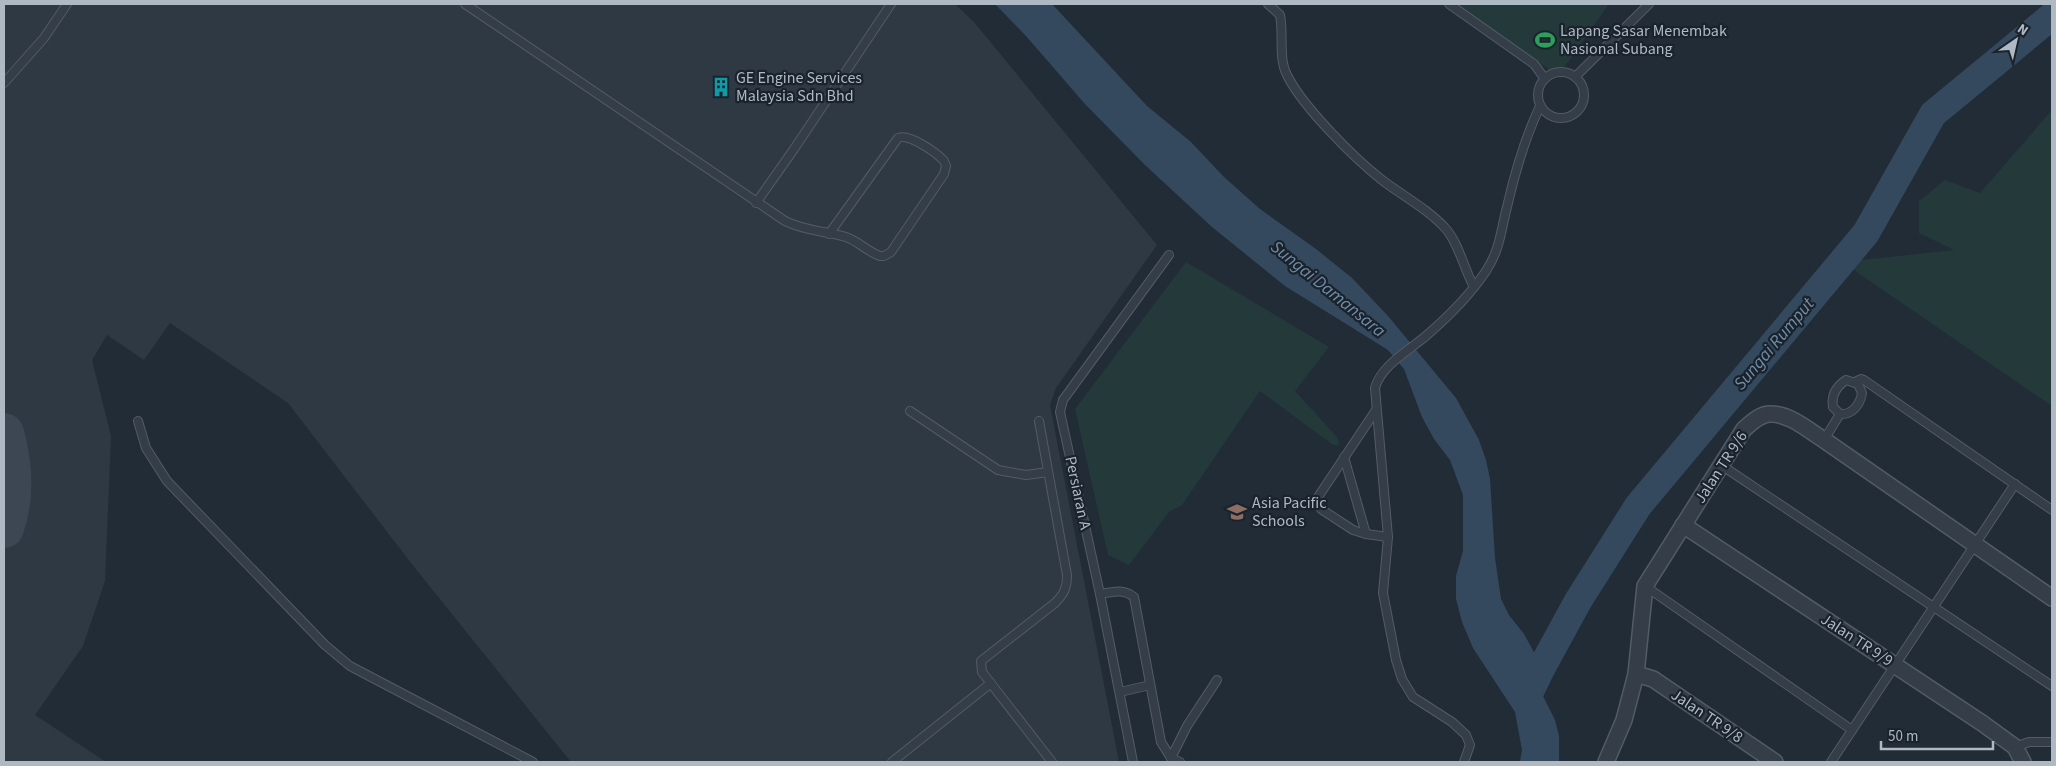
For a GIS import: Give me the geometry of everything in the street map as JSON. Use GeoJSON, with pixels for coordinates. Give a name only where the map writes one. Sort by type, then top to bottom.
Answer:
{"type":"FeatureCollection","features":[{"type":"Feature","properties":{"kind":"street","name":"Jalan TR 9/6"},"geometry":{"type":"LineString","coordinates":[[1606,762],[1624,720],[1636,674],[1644,586],[1744,429],[1756,419],[1770,414],[1789,418],[1824,440],[1974,546],[2052,598]]}},
{"type":"Feature","properties":{"kind":"street","name":"Jalan TR 9/9"},"geometry":{"type":"LineString","coordinates":[[1683,525],[2015,747],[2023,762]]}},
{"type":"Feature","properties":{"kind":"street","name":"Jalan TR 9/8"},"geometry":{"type":"LineString","coordinates":[[1636,674],[1653,679],[1775,762]]}},
{"type":"Feature","properties":{"kind":"lane"},"geometry":{"type":"LineString","coordinates":[[4,84],[44,38],[67,4]]}},
{"type":"Feature","properties":{"kind":"lane"},"geometry":{"type":"LineString","coordinates":[[465,4],[756,202],[796,227],[829,234],[848,238],[880,256],[888,255],[944,174],[946,170],[944,161],[911,138],[902,136],[898,138],[829,234]]}},
{"type":"Feature","properties":{"kind":"lane"},"geometry":{"type":"LineString","coordinates":[[756,202],[794,149],[891,4]]}},
{"type":"Feature","properties":{"kind":"lane"},"geometry":{"type":"LineString","coordinates":[[1268,4],[1280,15],[1282,58],[1286,74],[1303,100],[1346,146],[1380,178],[1428,212],[1447,230],[1474,287]]}},
{"type":"Feature","properties":{"kind":"lane"},"geometry":{"type":"LineString","coordinates":[[1449,4],[1534,64],[1545,79]]}},
{"type":"Feature","properties":{"kind":"lane"},"geometry":{"type":"LineString","coordinates":[[1574,77],[1649,4]]}},
{"type":"Feature","properties":{"kind":"lane"},"geometry":{"type":"LineString","coordinates":[[1464,762],[1470,745],[1466,735],[1452,722],[1413,697],[1402,679],[1396,660],[1383,593],[1388,538],[1375,388],[1377,381],[1389,367],[1428,335],[1474,287],[1487,270],[1501,241],[1506,209],[1530,128],[1540,106],[1538,92],[1545,79],[1560,73],[1574,77],[1580,83],[1583,98],[1576,112],[1562,118],[1554,117],[1547,114],[1540,106]]}},
{"type":"Feature","properties":{"kind":"lane","name":"Persiaran A"},"geometry":{"type":"LineString","coordinates":[[1133,762],[1100,594],[1060,412],[1063,400],[1168,256]]}},
{"type":"Feature","properties":{"kind":"lane"},"geometry":{"type":"LineString","coordinates":[[1855,382],[1861,379],[1864,380],[2052,510]]}},
{"type":"Feature","properties":{"kind":"lane"},"geometry":{"type":"LineString","coordinates":[[1846,380],[1855,382],[1861,388],[1861,399],[1851,412],[1846,415],[1840,414],[1835,410],[1832,403],[1836,390],[1846,380]]}},
{"type":"Feature","properties":{"kind":"lane"},"geometry":{"type":"LineString","coordinates":[[1376,410],[1318,497],[1318,502],[1321,509],[1353,530],[1388,538]]}},
{"type":"Feature","properties":{"kind":"lane"},"geometry":{"type":"LineString","coordinates":[[910,411],[998,470],[1026,475],[1048,472]]}},
{"type":"Feature","properties":{"kind":"lane"},"geometry":{"type":"LineString","coordinates":[[1824,440],[1840,414]]}},
{"type":"Feature","properties":{"kind":"lane"},"geometry":{"type":"LineString","coordinates":[[138,421],[146,448],[167,481],[325,646],[350,666],[533,762]]}},
{"type":"Feature","properties":{"kind":"lane"},"geometry":{"type":"LineString","coordinates":[[1039,421],[1067,575],[1067,585],[1063,594],[1055,603],[981,661],[982,672],[1052,762]]}},
{"type":"Feature","properties":{"kind":"lane"},"geometry":{"type":"LineString","coordinates":[[1344,457],[1366,534]]}},
{"type":"Feature","properties":{"kind":"lane"},"geometry":{"type":"LineString","coordinates":[[1721,465],[2052,686]]}},
{"type":"Feature","properties":{"kind":"lane"},"geometry":{"type":"LineString","coordinates":[[1831,762],[2014,484]]}},
{"type":"Feature","properties":{"kind":"lane"},"geometry":{"type":"LineString","coordinates":[[1644,586],[1852,730]]}},
{"type":"Feature","properties":{"kind":"lane"},"geometry":{"type":"LineString","coordinates":[[1100,594],[1121,590],[1134,597],[1161,742],[1171,758],[1180,762]]}},
{"type":"Feature","properties":{"kind":"lane"},"geometry":{"type":"LineString","coordinates":[[1171,758],[1187,726],[1217,680]]}},
{"type":"Feature","properties":{"kind":"lane"},"geometry":{"type":"LineString","coordinates":[[892,762],[992,683]]}},
{"type":"Feature","properties":{"kind":"lane"},"geometry":{"type":"LineString","coordinates":[[1120,692],[1150,685]]}},
{"type":"Feature","properties":{"kind":"lane"},"geometry":{"type":"LineString","coordinates":[[2015,747],[2029,742],[2052,742]]}},
{"type":"Feature","properties":{"kind":"shaded area"},"geometry":{"type":"Polygon","coordinates":[[[4,4],[955,4],[974,22],[1157,245],[1056,388],[1050,405],[1119,762],[571,762],[411,563],[288,403],[170,323],[144,360],[107,335],[92,360],[111,436],[105,581],[83,646],[35,715],[106,762],[4,762],[4,4]]]}},
{"type":"Feature","properties":{"kind":"green space","name":"Lapang Sasar Menembak Nasional Subang"},"geometry":{"type":"Polygon","coordinates":[[[1457,4],[1609,4],[1558,76],[1457,4]]]}},
{"type":"Feature","properties":{"kind":"green space"},"geometry":{"type":"Polygon","coordinates":[[[2052,110],[2052,406],[1842,262],[1954,250],[1919,233],[1919,201],[1945,180],[1980,193],[2052,110]]]}},
{"type":"Feature","properties":{"kind":"green space"},"geometry":{"type":"Polygon","coordinates":[[[1186,262],[1329,347],[1295,391],[1337,437],[1339,443],[1338,445],[1333,445],[1260,391],[1182,505],[1169,512],[1129,565],[1108,555],[1075,409],[1186,262]]]}},
{"type":"Feature","properties":{"kind":"water","name":"Sungai Damansara"},"geometry":{"type":"Polygon","coordinates":[[[995,4],[1052,4],[1147,106],[1191,142],[1224,177],[1260,209],[1316,249],[1352,278],[1388,316],[1456,398],[1479,440],[1486,460],[1490,479],[1495,558],[1501,599],[1509,615],[1524,634],[1542,667],[1541,692],[1555,720],[1559,736],[1559,762],[1520,762],[1522,750],[1515,712],[1473,648],[1462,622],[1456,599],[1456,576],[1463,551],[1463,495],[1450,460],[1434,439],[1422,417],[1404,369],[1388,350],[1285,286],[1212,227],[1145,165],[1085,104],[1026,36],[995,4]]]}},
{"type":"Feature","properties":{"kind":"waterway","name":"Sungai Rumput"},"geometry":{"type":"LineString","coordinates":[[1526,700],[1578,601],[1638,506],[1866,233],[1933,114],[2052,16]]}},
{"type":"Feature","properties":{"kind":"taxiway"},"geometry":{"type":"LineString","coordinates":[[4,433],[12,481],[8,516],[4,528]]}},
{"type":"Feature","properties":{"kind":"place","name":"Lapang Sasar Menembak Nasional Subang"},"geometry":{"type":"Point","coordinates":[1545,40]}},
{"type":"Feature","properties":{"kind":"place","name":"GE Engine Services Malaysia Sdn Bhd"},"geometry":{"type":"Point","coordinates":[721,87]}},
{"type":"Feature","properties":{"kind":"place","name":"Asia Pacific Schools"},"geometry":{"type":"Point","coordinates":[1237,512]}}]}
